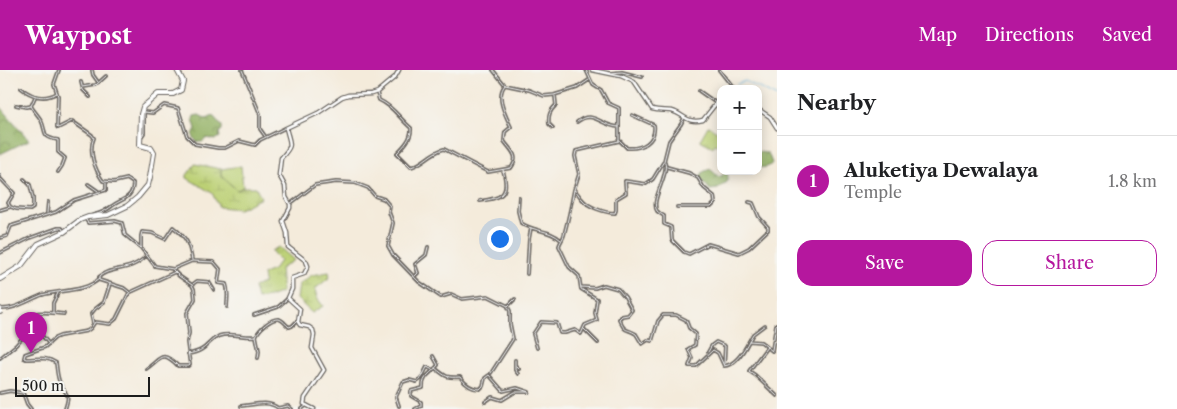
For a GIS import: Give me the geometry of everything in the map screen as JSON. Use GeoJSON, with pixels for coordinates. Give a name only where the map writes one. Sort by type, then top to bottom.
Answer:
{"type":"FeatureCollection","features":[{"type":"Feature","properties":{"kind":"main road"},"geometry":{"type":"LineString","coordinates":[[0,278],[21,266],[38,244],[64,232],[85,218],[108,215],[129,205],[142,193],[150,177],[154,153],[151,148],[141,146],[141,114],[145,105],[158,94],[173,94],[181,90],[183,81],[177,70]]}},
{"type":"Feature","properties":{"kind":"street"},"geometry":{"type":"LineString","coordinates":[[59,70],[54,84],[58,92],[57,127],[72,121],[91,133],[94,138],[92,144],[93,165],[101,180],[106,183],[126,179],[133,183],[134,186],[125,199],[111,206],[106,211],[87,216],[85,218],[88,223],[120,221],[125,235],[141,248],[155,266],[173,269],[192,261],[214,262],[220,270],[218,283],[226,284],[227,286],[229,293],[227,307]]}},
{"type":"Feature","properties":{"kind":"street"},"geometry":{"type":"LineString","coordinates":[[92,70],[98,83]]}},
{"type":"Feature","properties":{"kind":"street"},"geometry":{"type":"LineString","coordinates":[[242,70],[260,114],[260,129],[265,137]]}},
{"type":"Feature","properties":{"kind":"street"},"geometry":{"type":"LineString","coordinates":[[140,139],[144,132],[144,112],[152,113],[164,105],[178,108],[187,136],[195,144],[225,148],[239,142],[254,146],[265,137],[318,113],[342,97],[377,92],[395,77],[399,70]]}},
{"type":"Feature","properties":{"kind":"street"},"geometry":{"type":"LineString","coordinates":[[493,70],[505,86],[529,90],[544,96],[577,88],[590,79]]}},
{"type":"Feature","properties":{"kind":"street"},"geometry":{"type":"LineString","coordinates":[[586,70],[593,85],[601,90],[608,103],[619,108],[620,141],[623,146],[638,148],[647,144],[652,139],[655,127],[632,115]]}},
{"type":"Feature","properties":{"kind":"street"},"geometry":{"type":"LineString","coordinates":[[592,70],[622,76],[634,82],[652,109],[674,111],[684,118],[694,121],[703,120],[716,103],[699,91]]}},
{"type":"Feature","properties":{"kind":"street"},"geometry":{"type":"LineString","coordinates":[[719,70],[731,85]]}},
{"type":"Feature","properties":{"kind":"street"},"geometry":{"type":"LineString","coordinates":[[605,73],[622,72],[642,77]]}},
{"type":"Feature","properties":{"kind":"street"},"geometry":{"type":"LineString","coordinates":[[83,88],[96,85],[106,76]]}},
{"type":"Feature","properties":{"kind":"street"},"geometry":{"type":"LineString","coordinates":[[82,82],[83,90],[90,97]]}},
{"type":"Feature","properties":{"kind":"street"},"geometry":{"type":"LineString","coordinates":[[377,92],[379,100],[393,109],[411,128],[408,141],[397,153],[410,168],[423,162],[433,153],[444,149],[488,172],[511,168],[515,159],[514,152],[504,141],[505,132],[511,128],[503,109],[501,94],[505,86]]}},
{"type":"Feature","properties":{"kind":"street"},"geometry":{"type":"LineString","coordinates":[[21,88],[35,96],[48,97],[58,92]]}},
{"type":"Feature","properties":{"kind":"street"},"geometry":{"type":"LineString","coordinates":[[553,128],[549,124],[548,118],[551,110],[556,105],[554,95]]}},
{"type":"Feature","properties":{"kind":"street"},"geometry":{"type":"LineString","coordinates":[[31,106],[35,96]]}},
{"type":"Feature","properties":{"kind":"street"},"geometry":{"type":"LineString","coordinates":[[16,105],[31,106]]}},
{"type":"Feature","properties":{"kind":"street"},"geometry":{"type":"LineString","coordinates":[[31,106],[41,121],[45,135],[48,138],[58,140],[58,152],[65,158],[58,172]]}},
{"type":"Feature","properties":{"kind":"street"},"geometry":{"type":"LineString","coordinates":[[762,112],[770,117],[777,128]]}},
{"type":"Feature","properties":{"kind":"street"},"geometry":{"type":"LineString","coordinates":[[577,122],[584,116],[590,116],[606,124],[620,126]]}},
{"type":"Feature","properties":{"kind":"street"},"geometry":{"type":"LineString","coordinates":[[574,190],[577,191],[582,200],[596,210],[615,212],[616,199],[626,192],[625,182],[646,184],[652,179],[664,161],[669,141],[684,118]]}},
{"type":"Feature","properties":{"kind":"street"},"geometry":{"type":"LineString","coordinates":[[254,315],[278,307],[288,298],[292,289],[292,278],[304,274],[308,266],[306,261],[288,247],[284,221],[290,204],[285,194],[285,186],[279,175],[281,158],[290,148],[290,140],[286,128]]}},
{"type":"Feature","properties":{"kind":"street"},"geometry":{"type":"LineString","coordinates":[[537,348],[533,334],[541,322],[557,323],[560,333],[575,330],[581,334],[585,325],[597,320],[595,313],[598,302],[595,297],[583,292],[580,287],[579,276],[569,267],[559,246],[564,237],[565,225],[579,174],[575,156],[576,151],[620,141]]}},
{"type":"Feature","properties":{"kind":"street"},"geometry":{"type":"LineString","coordinates":[[664,161],[666,167],[657,196],[656,207],[664,216],[664,224],[671,227],[672,240],[684,252],[689,254],[708,244],[739,253],[749,248],[768,230],[768,227],[759,217],[753,203],[749,202]]}},
{"type":"Feature","properties":{"kind":"street"},"geometry":{"type":"LineString","coordinates":[[666,167],[689,173],[698,178],[704,188],[714,196],[715,203],[711,207],[677,207]]}},
{"type":"Feature","properties":{"kind":"street"},"geometry":{"type":"LineString","coordinates":[[480,201],[496,199],[502,195],[506,186],[503,170]]}},
{"type":"Feature","properties":{"kind":"street"},"geometry":{"type":"LineString","coordinates":[[0,175],[0,178],[14,192],[8,203],[11,207]]}},
{"type":"Feature","properties":{"kind":"street"},"geometry":{"type":"LineString","coordinates":[[0,210],[11,207],[30,210],[33,208],[30,185],[24,179]]}},
{"type":"Feature","properties":{"kind":"street"},"geometry":{"type":"LineString","coordinates":[[290,204],[315,185],[336,182],[355,183],[368,188],[375,196],[382,198],[390,206],[389,212],[393,223],[388,246],[393,255],[419,282],[440,297],[451,294],[462,299],[488,296],[508,306],[513,339],[491,373]]}},
{"type":"Feature","properties":{"kind":"street"},"geometry":{"type":"LineString","coordinates":[[0,238],[8,236],[10,226],[56,212],[74,200],[106,190],[106,183]]}},
{"type":"Feature","properties":{"kind":"street"},"geometry":{"type":"LineString","coordinates":[[88,184],[99,191]]}},
{"type":"Feature","properties":{"kind":"street"},"geometry":{"type":"LineString","coordinates":[[519,197],[518,211],[521,223],[531,228],[552,233],[561,241]]}},
{"type":"Feature","properties":{"kind":"street"},"geometry":{"type":"LineString","coordinates":[[47,214],[48,202]]}},
{"type":"Feature","properties":{"kind":"street"},"geometry":{"type":"LineString","coordinates":[[141,248],[142,232],[152,233],[165,239],[173,227],[185,238],[191,249],[192,261]]}},
{"type":"Feature","properties":{"kind":"street"},"geometry":{"type":"LineString","coordinates":[[0,253],[30,238],[53,230],[62,228],[64,232]]}},
{"type":"Feature","properties":{"kind":"street"},"geometry":{"type":"LineString","coordinates":[[527,274],[528,239],[531,228]]}},
{"type":"Feature","properties":{"kind":"street"},"geometry":{"type":"LineString","coordinates":[[414,276],[418,273],[415,264],[426,254],[428,247]]}},
{"type":"Feature","properties":{"kind":"street"},"geometry":{"type":"LineString","coordinates":[[0,310],[53,292],[95,283],[104,273],[128,268],[146,256]]}},
{"type":"Feature","properties":{"kind":"street"},"geometry":{"type":"LineString","coordinates":[[146,369],[160,357],[164,356],[172,359],[178,366],[188,366],[190,364],[187,342],[189,333],[187,313],[193,305],[195,296],[192,285],[173,269]]}},
{"type":"Feature","properties":{"kind":"street"},"geometry":{"type":"LineString","coordinates":[[65,409],[68,400],[67,393],[59,382],[56,363],[49,359],[26,359],[24,356],[27,352],[42,348],[54,338],[87,331],[98,321],[108,325],[114,322],[130,293],[175,272]]}},
{"type":"Feature","properties":{"kind":"street"},"geometry":{"type":"LineString","coordinates":[[99,279],[124,288],[130,293]]}},
{"type":"Feature","properties":{"kind":"street"},"geometry":{"type":"LineString","coordinates":[[192,285],[197,281],[209,282],[214,290]]}},
{"type":"Feature","properties":{"kind":"street"},"geometry":{"type":"LineString","coordinates":[[94,324],[91,314],[104,302],[110,284]]}},
{"type":"Feature","properties":{"kind":"street"},"geometry":{"type":"LineString","coordinates":[[580,287],[595,288],[604,285],[618,289],[632,310],[628,315],[622,316],[620,319],[623,328],[636,334],[642,344],[648,340],[652,341],[662,316],[676,315],[686,320],[689,328],[696,334],[695,345],[688,349],[692,358],[688,365],[696,366],[711,351],[715,350],[724,366]]}},
{"type":"Feature","properties":{"kind":"street"},"geometry":{"type":"LineString","coordinates":[[53,314],[53,303],[59,292]]}},
{"type":"Feature","properties":{"kind":"street"},"geometry":{"type":"LineString","coordinates":[[258,358],[259,351],[256,336],[262,326],[276,320],[281,320],[289,327],[298,320],[300,309],[288,298]]}},
{"type":"Feature","properties":{"kind":"street"},"geometry":{"type":"LineString","coordinates":[[508,306],[515,299]]}},
{"type":"Feature","properties":{"kind":"street"},"geometry":{"type":"LineString","coordinates":[[49,344],[39,332],[22,323],[24,318],[36,312],[64,314]]}},
{"type":"Feature","properties":{"kind":"street"},"geometry":{"type":"LineString","coordinates":[[298,320],[300,325],[309,326],[313,330],[312,348],[324,370],[305,398],[304,402],[307,406],[314,409]]}},
{"type":"Feature","properties":{"kind":"street"},"geometry":{"type":"LineString","coordinates":[[749,341],[760,342],[772,351],[777,324]]}},
{"type":"Feature","properties":{"kind":"street"},"geometry":{"type":"LineString","coordinates":[[724,366],[730,365],[742,353],[753,334],[765,325]]}},
{"type":"Feature","properties":{"kind":"street"},"geometry":{"type":"LineString","coordinates":[[0,358],[16,345],[30,328]]}},
{"type":"Feature","properties":{"kind":"street"},"geometry":{"type":"LineString","coordinates":[[584,328],[598,343]]}},
{"type":"Feature","properties":{"kind":"street"},"geometry":{"type":"LineString","coordinates":[[188,354],[204,349],[222,335],[256,336]]}},
{"type":"Feature","properties":{"kind":"street"},"geometry":{"type":"LineString","coordinates":[[708,355],[712,345],[716,342],[725,346],[724,366]]}},
{"type":"Feature","properties":{"kind":"street"},"geometry":{"type":"LineString","coordinates":[[767,347],[749,371],[777,396]]}},
{"type":"Feature","properties":{"kind":"street"},"geometry":{"type":"LineString","coordinates":[[415,409],[421,406],[421,402],[411,396],[411,391],[423,388],[423,383],[428,374],[438,365],[434,356]]}},
{"type":"Feature","properties":{"kind":"street"},"geometry":{"type":"LineString","coordinates":[[515,360],[515,370],[518,374]]}},
{"type":"Feature","properties":{"kind":"street"},"geometry":{"type":"LineString","coordinates":[[515,365],[519,369]]}},
{"type":"Feature","properties":{"kind":"street"},"geometry":{"type":"LineString","coordinates":[[398,406],[396,397],[403,382],[410,380],[417,382],[421,380],[427,367],[435,369],[444,376],[451,378],[460,377],[467,385],[474,389],[480,389],[485,378],[489,375],[503,391],[517,388],[529,391],[515,392],[502,400],[492,398],[486,402]]}},
{"type":"Feature","properties":{"kind":"street"},"geometry":{"type":"LineString","coordinates":[[0,393],[10,391],[23,394],[31,409]]}},
{"type":"Feature","properties":{"kind":"street"},"geometry":{"type":"LineString","coordinates":[[241,406],[266,403],[277,408],[288,406],[292,409]]}},
{"type":"Feature","properties":{"kind":"street"},"geometry":{"type":"LineString","coordinates":[[302,409],[307,406]]}},
{"type":"Feature","properties":{"kind":"green space"},"geometry":{"type":"Polygon","coordinates":[[[0,106],[29,140],[0,154],[0,106]]]}},
{"type":"Feature","properties":{"kind":"green space"},"geometry":{"type":"Polygon","coordinates":[[[199,115],[207,119],[213,116],[222,126],[222,130],[219,133],[220,137],[215,140],[207,138],[202,142],[197,142],[194,139],[193,136],[196,129],[193,119],[194,116],[199,115]]]}},
{"type":"Feature","properties":{"kind":"green space"},"geometry":{"type":"Polygon","coordinates":[[[708,126],[717,131],[717,145],[715,144],[713,147],[700,140],[708,126]]]}},
{"type":"Feature","properties":{"kind":"green space"},"geometry":{"type":"Polygon","coordinates":[[[762,152],[768,153],[772,163],[762,168],[762,152]]]}},
{"type":"Feature","properties":{"kind":"green space"},"geometry":{"type":"Polygon","coordinates":[[[195,164],[221,169],[221,176],[237,190],[243,187],[256,187],[261,198],[239,209],[219,207],[212,193],[187,178],[195,164]]]}},
{"type":"Feature","properties":{"kind":"green space"},"geometry":{"type":"Polygon","coordinates":[[[241,166],[243,187],[237,190],[221,176],[221,169],[241,166]]]}},
{"type":"Feature","properties":{"kind":"green space"},"geometry":{"type":"Polygon","coordinates":[[[710,169],[719,177],[728,175],[727,182],[718,189],[710,190],[700,178],[703,172],[710,169]]]}},
{"type":"Feature","properties":{"kind":"green space"},"geometry":{"type":"Polygon","coordinates":[[[279,247],[294,260],[280,269],[282,292],[257,299],[254,287],[264,283],[263,274],[273,270],[280,261],[271,251],[279,247]]]}},
{"type":"Feature","properties":{"kind":"green space"},"geometry":{"type":"Polygon","coordinates":[[[329,272],[330,277],[315,289],[317,298],[323,306],[312,313],[297,299],[299,284],[312,275],[329,272]]]}},
{"type":"Feature","properties":{"kind":"waterway"},"geometry":{"type":"LineString","coordinates":[[737,84],[745,81],[777,97]]}},
{"type":"Feature","properties":{"kind":"place","name":"Aluketiya Dewalaya"},"geometry":{"type":"Point","coordinates":[31,353]}}]}
